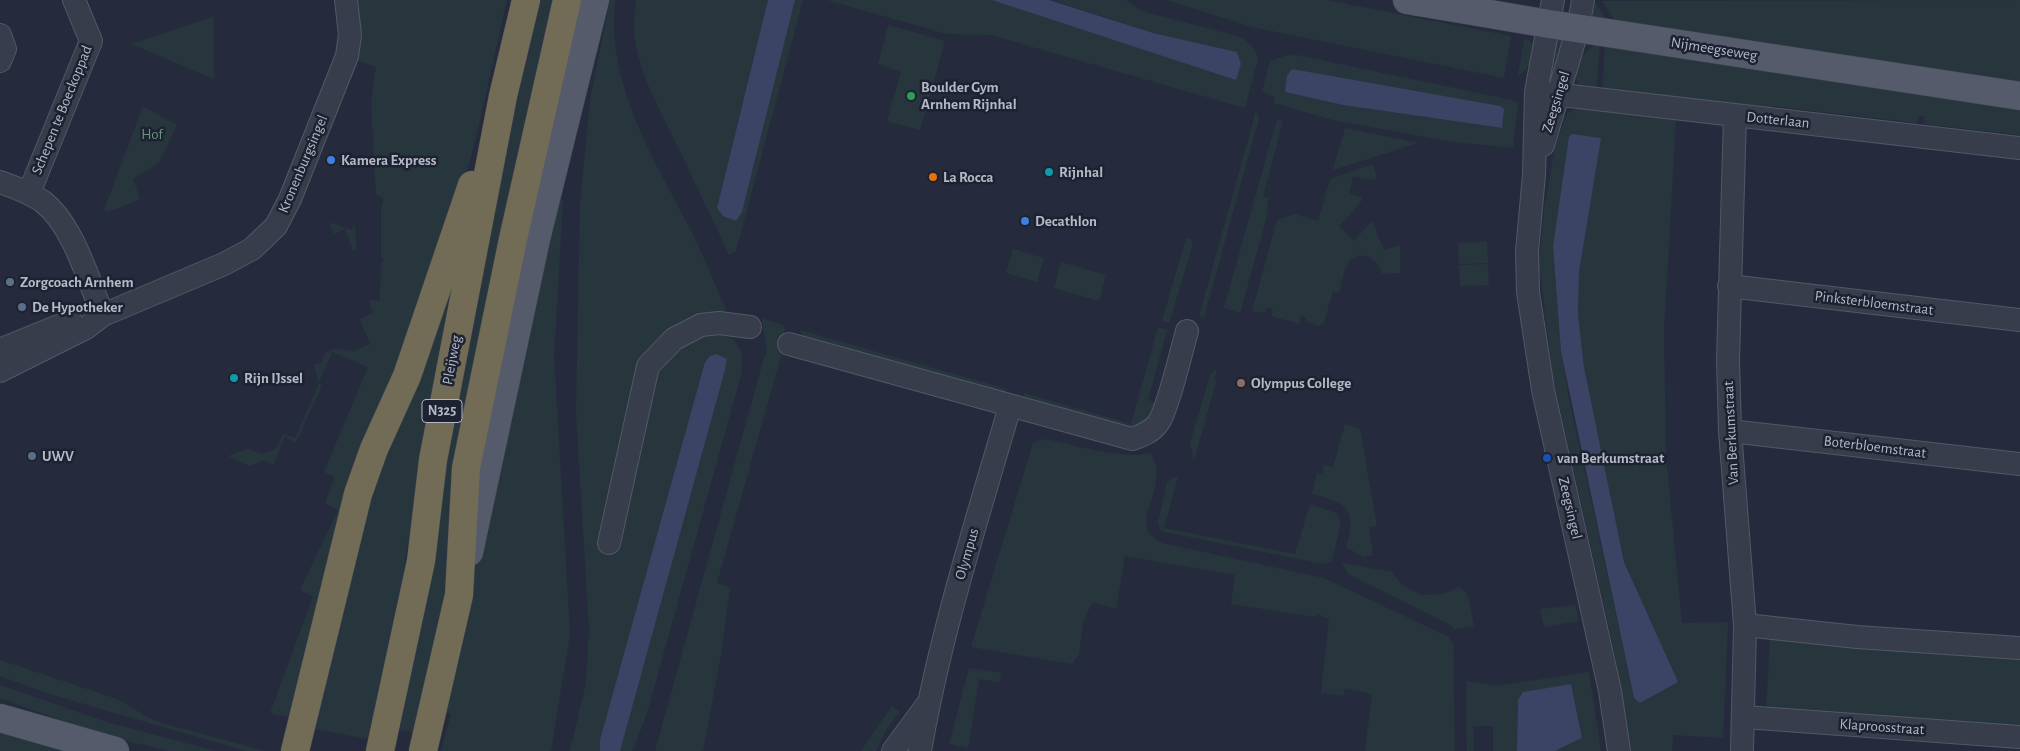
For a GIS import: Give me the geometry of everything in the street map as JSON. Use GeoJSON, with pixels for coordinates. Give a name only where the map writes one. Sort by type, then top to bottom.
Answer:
{"type":"FeatureCollection","features":[{"type":"Feature","properties":{"kind":"highway","name":"Pleijweg"},"geometry":{"type":"LineString","coordinates":[[382,739],[421,561],[433,460],[503,96],[526,0]]}},
{"type":"Feature","properties":{"kind":"highway","name":"N325"},"geometry":{"type":"LineString","coordinates":[[425,742],[459,595],[466,468],[513,239],[567,0]]}},
{"type":"Feature","properties":{"kind":"highway","name":"N325"},"geometry":{"type":"LineString","coordinates":[[295,751],[358,494],[374,449],[406,376],[503,96]]}},
{"type":"Feature","properties":{"kind":"main road","name":"N325"},"geometry":{"type":"LineString","coordinates":[[459,595],[536,239],[595,0]]}},
{"type":"Feature","properties":{"kind":"main road","name":"Nijmeegseweg"},"geometry":{"type":"LineString","coordinates":[[1408,0],[1551,12],[1578,28],[2020,96]]}},
{"type":"Feature","properties":{"kind":"main road"},"geometry":{"type":"LineString","coordinates":[[0,718],[115,751]]}},
{"type":"Feature","properties":{"kind":"street","name":"Schepen te Boeckoppad"},"geometry":{"type":"LineString","coordinates":[[29,193],[92,41],[74,0]]}},
{"type":"Feature","properties":{"kind":"street","name":"Kronenburgsingel"},"geometry":{"type":"LineString","coordinates":[[0,371],[30,347],[82,317],[103,314],[224,264],[252,249],[276,226],[290,199],[347,56],[350,34],[346,0]]}},
{"type":"Feature","properties":{"kind":"street","name":"Zeegsingel"},"geometry":{"type":"LineString","coordinates":[[1547,94],[1578,28],[1584,0]]}},
{"type":"Feature","properties":{"kind":"street","name":"Zeegsingel"},"geometry":{"type":"LineString","coordinates":[[1551,12],[1547,94],[1534,175],[1527,251],[1534,340],[1610,691],[1619,751]]}},
{"type":"Feature","properties":{"kind":"street"},"geometry":{"type":"LineString","coordinates":[[0,34],[5,49],[0,61]]}},
{"type":"Feature","properties":{"kind":"street","name":"Dotterlaan"},"geometry":{"type":"LineString","coordinates":[[1547,94],[2020,148]]}},
{"type":"Feature","properties":{"kind":"street","name":"Van Berkumstraat"},"geometry":{"type":"LineString","coordinates":[[1735,115],[1729,286],[1730,430],[1745,626],[1742,751]]}},
{"type":"Feature","properties":{"kind":"street"},"geometry":{"type":"LineString","coordinates":[[0,182],[29,193],[42,202],[64,226],[103,314]]}},
{"type":"Feature","properties":{"kind":"street","name":"Pinksterbloemstraat"},"geometry":{"type":"LineString","coordinates":[[1729,286],[2020,320]]}},
{"type":"Feature","properties":{"kind":"street"},"geometry":{"type":"LineString","coordinates":[[609,543],[648,366],[674,339],[701,325],[719,323],[750,327]]}},
{"type":"Feature","properties":{"kind":"street"},"geometry":{"type":"LineString","coordinates":[[789,344],[1132,439],[1144,434],[1158,423],[1165,410],[1187,331]]}},
{"type":"Feature","properties":{"kind":"street","name":"Kronenburgsingel"},"geometry":{"type":"LineString","coordinates":[[0,350],[30,347]]}},
{"type":"Feature","properties":{"kind":"street","name":"Olympus"},"geometry":{"type":"LineString","coordinates":[[920,751],[928,703],[948,619],[1010,406]]}},
{"type":"Feature","properties":{"kind":"street","name":"Boterbloemstraat"},"geometry":{"type":"LineString","coordinates":[[1730,430],[2020,464]]}},
{"type":"Feature","properties":{"kind":"street"},"geometry":{"type":"LineString","coordinates":[[1745,626],[1857,637],[2020,648]]}},
{"type":"Feature","properties":{"kind":"street","name":"Olympus"},"geometry":{"type":"LineString","coordinates":[[893,751],[915,718],[928,703]]}},
{"type":"Feature","properties":{"kind":"street","name":"Klaproosstraat"},"geometry":{"type":"LineString","coordinates":[[1744,716],[2020,737]]}},
{"type":"Feature","properties":{"kind":"green space"},"geometry":{"type":"Polygon","coordinates":[[[358,0],[507,0],[474,146],[456,207],[294,719],[270,713],[313,597],[300,590],[338,510],[325,503],[335,477],[324,472],[368,367],[332,352],[319,382],[314,365],[322,363],[325,353],[333,349],[354,351],[370,344],[360,319],[373,313],[369,300],[380,301],[381,263],[383,263],[383,259],[381,259],[381,206],[383,206],[383,198],[376,195],[371,101],[376,67],[356,60],[360,28],[358,0]]]}},
{"type":"Feature","properties":{"kind":"green space"},"geometry":{"type":"Polygon","coordinates":[[[538,0],[555,0],[456,479],[442,613],[413,732],[400,730],[402,716],[400,709],[491,209],[538,0]]]}},
{"type":"Feature","properties":{"kind":"green space"},"geometry":{"type":"Polygon","coordinates":[[[610,0],[615,0],[614,31],[618,60],[625,90],[635,118],[647,146],[699,247],[726,310],[663,336],[638,360],[600,539],[653,377],[668,358],[677,349],[698,336],[710,333],[722,334],[733,340],[742,353],[741,375],[647,713],[634,748],[632,751],[619,751],[725,370],[710,356],[705,362],[600,740],[600,751],[570,751],[586,683],[589,630],[576,412],[580,205],[590,100],[610,0]]]}},
{"type":"Feature","properties":{"kind":"green space"},"geometry":{"type":"Polygon","coordinates":[[[637,0],[768,0],[717,208],[736,221],[742,212],[795,0],[803,0],[736,251],[729,255],[645,78],[635,39],[634,20],[637,0]]]}},
{"type":"Feature","properties":{"kind":"green space"},"geometry":{"type":"Polygon","coordinates":[[[827,0],[992,0],[1236,79],[1241,64],[1237,52],[1153,33],[1052,0],[1126,0],[1141,11],[1241,37],[1252,46],[1258,58],[1245,108],[991,35],[947,34],[827,0]]]}},
{"type":"Feature","properties":{"kind":"green space"},"geometry":{"type":"Polygon","coordinates":[[[1167,0],[1326,0],[1511,36],[1504,78],[1252,27],[1167,0]]]}},
{"type":"Feature","properties":{"kind":"green space"},"geometry":{"type":"Polygon","coordinates":[[[2020,0],[2020,85],[1615,21],[1602,1],[2020,0]]]}},
{"type":"Feature","properties":{"kind":"green space"},"geometry":{"type":"Polygon","coordinates":[[[1595,2],[1605,17],[1604,23],[1591,21],[1595,2]]]}},
{"type":"Feature","properties":{"kind":"green space"},"geometry":{"type":"Polygon","coordinates":[[[213,17],[214,79],[131,44],[213,17]]]}},
{"type":"Feature","properties":{"kind":"green space","name":"Boulder Gym Arnhem Rijnhal"},"geometry":{"type":"Polygon","coordinates":[[[888,25],[945,41],[920,130],[887,121],[901,72],[878,64],[888,25]]]}},
{"type":"Feature","properties":{"kind":"green space"},"geometry":{"type":"Polygon","coordinates":[[[1565,35],[1552,79],[1548,81],[1555,40],[1565,35]]]}},
{"type":"Feature","properties":{"kind":"green space"},"geometry":{"type":"Polygon","coordinates":[[[1524,39],[1530,42],[1534,51],[1527,68],[1518,76],[1524,39]]]}},
{"type":"Feature","properties":{"kind":"green space"},"geometry":{"type":"Polygon","coordinates":[[[1600,43],[1596,93],[1581,87],[1576,75],[1577,68],[1584,55],[1594,45],[1600,43]]]}},
{"type":"Feature","properties":{"kind":"green space"},"geometry":{"type":"Polygon","coordinates":[[[1605,46],[2020,107],[2020,135],[1924,124],[1925,117],[1919,116],[1917,123],[1771,106],[1765,112],[1602,94],[1605,46]]]}},
{"type":"Feature","properties":{"kind":"green space"},"geometry":{"type":"Polygon","coordinates":[[[1297,55],[1516,101],[1518,104],[1513,148],[1453,142],[1333,120],[1273,103],[1275,97],[1262,92],[1270,61],[1285,56],[1297,55]],[[1292,69],[1285,92],[1343,105],[1501,128],[1322,75],[1292,69]]]}},
{"type":"Feature","properties":{"kind":"green space","name":"Hof"},"geometry":{"type":"Polygon","coordinates":[[[143,106],[177,125],[159,163],[133,179],[140,199],[109,212],[104,210],[143,106]]]}},
{"type":"Feature","properties":{"kind":"green space"},"geometry":{"type":"Polygon","coordinates":[[[1576,108],[1676,120],[1664,330],[1666,457],[1682,623],[1728,622],[1723,738],[1673,735],[1672,751],[1629,751],[1615,655],[1553,377],[1539,264],[1544,210],[1555,147],[1567,114],[1576,108]],[[1599,146],[1565,169],[1553,246],[1561,352],[1568,394],[1634,698],[1640,703],[1677,682],[1624,562],[1584,367],[1578,315],[1579,272],[1599,146]]]}},
{"type":"Feature","properties":{"kind":"green space"},"geometry":{"type":"Polygon","coordinates":[[[1256,111],[1259,118],[1204,317],[1199,316],[1256,111]]]}},
{"type":"Feature","properties":{"kind":"green space"},"geometry":{"type":"Polygon","coordinates":[[[1277,119],[1283,121],[1263,196],[1268,198],[1267,216],[1240,313],[1224,308],[1277,119]]]}},
{"type":"Feature","properties":{"kind":"green space"},"geometry":{"type":"Polygon","coordinates":[[[1345,128],[1418,143],[1333,170],[1345,128]]]}},
{"type":"Feature","properties":{"kind":"green space"},"geometry":{"type":"Polygon","coordinates":[[[1373,164],[1377,178],[1372,180],[1353,176],[1349,194],[1362,197],[1361,202],[1339,226],[1354,241],[1372,221],[1384,250],[1400,245],[1400,273],[1382,274],[1377,264],[1369,257],[1359,256],[1354,258],[1345,268],[1339,293],[1333,291],[1324,322],[1319,326],[1306,322],[1307,318],[1301,316],[1299,324],[1271,316],[1273,309],[1267,307],[1265,313],[1252,311],[1277,220],[1295,214],[1318,221],[1330,179],[1373,164]]]}},
{"type":"Feature","properties":{"kind":"green space"},"geometry":{"type":"Polygon","coordinates":[[[559,199],[563,200],[554,356],[570,634],[551,751],[441,751],[451,714],[445,713],[513,389],[559,199]]]}},
{"type":"Feature","properties":{"kind":"green space"},"geometry":{"type":"Polygon","coordinates":[[[468,208],[408,541],[395,633],[373,740],[310,728],[366,494],[468,208]]]}},
{"type":"Feature","properties":{"kind":"green space"},"geometry":{"type":"Polygon","coordinates":[[[329,222],[351,230],[355,225],[356,250],[353,250],[345,229],[334,234],[329,222]]]}},
{"type":"Feature","properties":{"kind":"green space"},"geometry":{"type":"Polygon","coordinates":[[[1186,238],[1191,239],[1193,244],[1169,323],[1162,321],[1186,238]]]}},
{"type":"Feature","properties":{"kind":"green space"},"geometry":{"type":"Polygon","coordinates":[[[1487,242],[1488,263],[1459,264],[1458,243],[1487,242]]]}},
{"type":"Feature","properties":{"kind":"green space"},"geometry":{"type":"Polygon","coordinates":[[[1013,249],[1044,258],[1037,282],[1006,273],[1013,249]]]}},
{"type":"Feature","properties":{"kind":"green space"},"geometry":{"type":"Polygon","coordinates":[[[1061,262],[1106,275],[1099,301],[1054,288],[1061,262]]]}},
{"type":"Feature","properties":{"kind":"green space"},"geometry":{"type":"Polygon","coordinates":[[[1488,264],[1489,285],[1460,286],[1459,265],[1488,264]]]}},
{"type":"Feature","properties":{"kind":"green space"},"geometry":{"type":"Polygon","coordinates":[[[56,313],[57,318],[0,339],[0,336],[56,313]]]}},
{"type":"Feature","properties":{"kind":"green space"},"geometry":{"type":"Polygon","coordinates":[[[762,318],[785,326],[781,356],[717,583],[730,587],[721,654],[703,751],[655,751],[764,358],[767,354],[762,318]]]}},
{"type":"Feature","properties":{"kind":"green space"},"geometry":{"type":"Polygon","coordinates":[[[1158,327],[1167,330],[1148,400],[1159,404],[1155,413],[1133,429],[1024,398],[1024,393],[1131,424],[1158,327]]]}},
{"type":"Feature","properties":{"kind":"green space"},"geometry":{"type":"Polygon","coordinates":[[[800,330],[1007,389],[1003,393],[803,338],[800,330]]]}},
{"type":"Feature","properties":{"kind":"green space"},"geometry":{"type":"Polygon","coordinates":[[[1217,371],[1214,380],[1216,381],[1194,461],[1190,444],[1210,375],[1217,371]]]}},
{"type":"Feature","properties":{"kind":"green space"},"geometry":{"type":"Polygon","coordinates":[[[319,384],[322,385],[296,443],[285,437],[273,465],[264,460],[250,466],[228,456],[247,449],[262,454],[276,449],[283,434],[295,438],[319,384]]]}},
{"type":"Feature","properties":{"kind":"green space"},"geometry":{"type":"Polygon","coordinates":[[[1345,424],[1360,429],[1377,526],[1369,527],[1373,555],[1364,557],[1346,547],[1351,524],[1347,510],[1334,500],[1312,494],[1317,473],[1322,474],[1324,465],[1333,467],[1345,424]]]}},
{"type":"Feature","properties":{"kind":"green space"},"geometry":{"type":"Polygon","coordinates":[[[1045,439],[1126,455],[1151,453],[1156,466],[1157,476],[1146,525],[1149,532],[1155,538],[1166,544],[1324,578],[1449,637],[1453,644],[1455,751],[1365,751],[1372,694],[1345,688],[1343,696],[1321,693],[1329,619],[1317,614],[1316,617],[1231,604],[1235,575],[1125,556],[1116,609],[1093,602],[1083,621],[1079,654],[1072,664],[971,647],[1033,443],[1045,439]]]}},
{"type":"Feature","properties":{"kind":"green space"},"geometry":{"type":"Polygon","coordinates":[[[1174,477],[1178,477],[1164,528],[1295,554],[1310,504],[1336,513],[1341,522],[1332,561],[1324,564],[1161,531],[1158,522],[1167,482],[1174,477]]]}},
{"type":"Feature","properties":{"kind":"green space"},"geometry":{"type":"Polygon","coordinates":[[[1342,563],[1392,572],[1401,584],[1421,595],[1443,594],[1459,587],[1467,593],[1474,626],[1455,629],[1447,623],[1348,574],[1342,563]]]}},
{"type":"Feature","properties":{"kind":"green space"},"geometry":{"type":"Polygon","coordinates":[[[1575,605],[1579,621],[1544,627],[1540,609],[1575,605]]]}},
{"type":"Feature","properties":{"kind":"green space"},"geometry":{"type":"Polygon","coordinates":[[[1770,638],[2020,652],[2020,730],[1766,715],[1770,638]]]}},
{"type":"Feature","properties":{"kind":"green space"},"geometry":{"type":"Polygon","coordinates":[[[0,660],[117,699],[149,718],[165,724],[265,751],[246,751],[53,695],[0,676],[0,660]]]}},
{"type":"Feature","properties":{"kind":"green space"},"geometry":{"type":"Polygon","coordinates":[[[969,668],[1001,673],[1000,682],[979,679],[968,748],[949,744],[969,668]]]}},
{"type":"Feature","properties":{"kind":"green space"},"geometry":{"type":"Polygon","coordinates":[[[1589,672],[1601,751],[1555,751],[1582,738],[1571,684],[1523,692],[1518,700],[1517,751],[1493,751],[1493,726],[1473,726],[1474,751],[1467,751],[1466,681],[1497,686],[1589,672]]]}},
{"type":"Feature","properties":{"kind":"green space"},"geometry":{"type":"Polygon","coordinates":[[[0,685],[110,723],[216,751],[169,751],[102,735],[0,698],[0,685]]]}},
{"type":"Feature","properties":{"kind":"green space"},"geometry":{"type":"Polygon","coordinates":[[[892,706],[900,712],[887,728],[876,751],[861,751],[892,706]]]}},
{"type":"Feature","properties":{"kind":"green space"},"geometry":{"type":"Polygon","coordinates":[[[0,731],[91,751],[0,751],[0,731]]]}},
{"type":"Feature","properties":{"kind":"water"},"geometry":{"type":"Polygon","coordinates":[[[768,0],[795,0],[742,212],[736,221],[723,216],[717,208],[768,0]]]}},
{"type":"Feature","properties":{"kind":"water"},"geometry":{"type":"Polygon","coordinates":[[[992,0],[1049,0],[1153,33],[1237,52],[1241,64],[1236,80],[992,0]]]}},
{"type":"Feature","properties":{"kind":"water"},"geometry":{"type":"Polygon","coordinates":[[[1292,69],[1500,106],[1504,109],[1502,128],[1343,105],[1285,92],[1287,76],[1292,69]]]}},
{"type":"Feature","properties":{"kind":"water"},"geometry":{"type":"Polygon","coordinates":[[[1572,134],[1601,138],[1579,272],[1578,315],[1584,367],[1624,562],[1678,682],[1640,703],[1634,698],[1561,352],[1553,246],[1569,137],[1572,134]]]}},
{"type":"Feature","properties":{"kind":"water"},"geometry":{"type":"Polygon","coordinates":[[[716,354],[727,359],[725,370],[620,751],[600,751],[600,740],[705,362],[710,356],[716,354]]]}},
{"type":"Feature","properties":{"kind":"water"},"geometry":{"type":"Polygon","coordinates":[[[1571,684],[1582,738],[1555,751],[1517,751],[1518,700],[1523,692],[1571,684]]]}},
{"type":"Feature","properties":{"kind":"place","name":"Boulder Gym Arnhem Rijnhal"},"geometry":{"type":"Point","coordinates":[911,96]}},
{"type":"Feature","properties":{"kind":"place","name":"Kamera Express"},"geometry":{"type":"Point","coordinates":[331,160]}},
{"type":"Feature","properties":{"kind":"place","name":"Rijnhal"},"geometry":{"type":"Point","coordinates":[1049,172]}},
{"type":"Feature","properties":{"kind":"place","name":"La Rocca"},"geometry":{"type":"Point","coordinates":[933,177]}},
{"type":"Feature","properties":{"kind":"place","name":"Decathlon"},"geometry":{"type":"Point","coordinates":[1025,221]}},
{"type":"Feature","properties":{"kind":"place","name":"Zorgcoach Arnhem"},"geometry":{"type":"Point","coordinates":[10,282]}},
{"type":"Feature","properties":{"kind":"place","name":"De Hypotheker"},"geometry":{"type":"Point","coordinates":[22,307]}},
{"type":"Feature","properties":{"kind":"place","name":"Rijn IJssel"},"geometry":{"type":"Point","coordinates":[234,378]}},
{"type":"Feature","properties":{"kind":"place","name":"Olympus College"},"geometry":{"type":"Point","coordinates":[1241,383]}},
{"type":"Feature","properties":{"kind":"place","name":"UWV"},"geometry":{"type":"Point","coordinates":[32,456]}},
{"type":"Feature","properties":{"kind":"place","name":"van Berkumstraat"},"geometry":{"type":"Point","coordinates":[1547,458]}}]}
